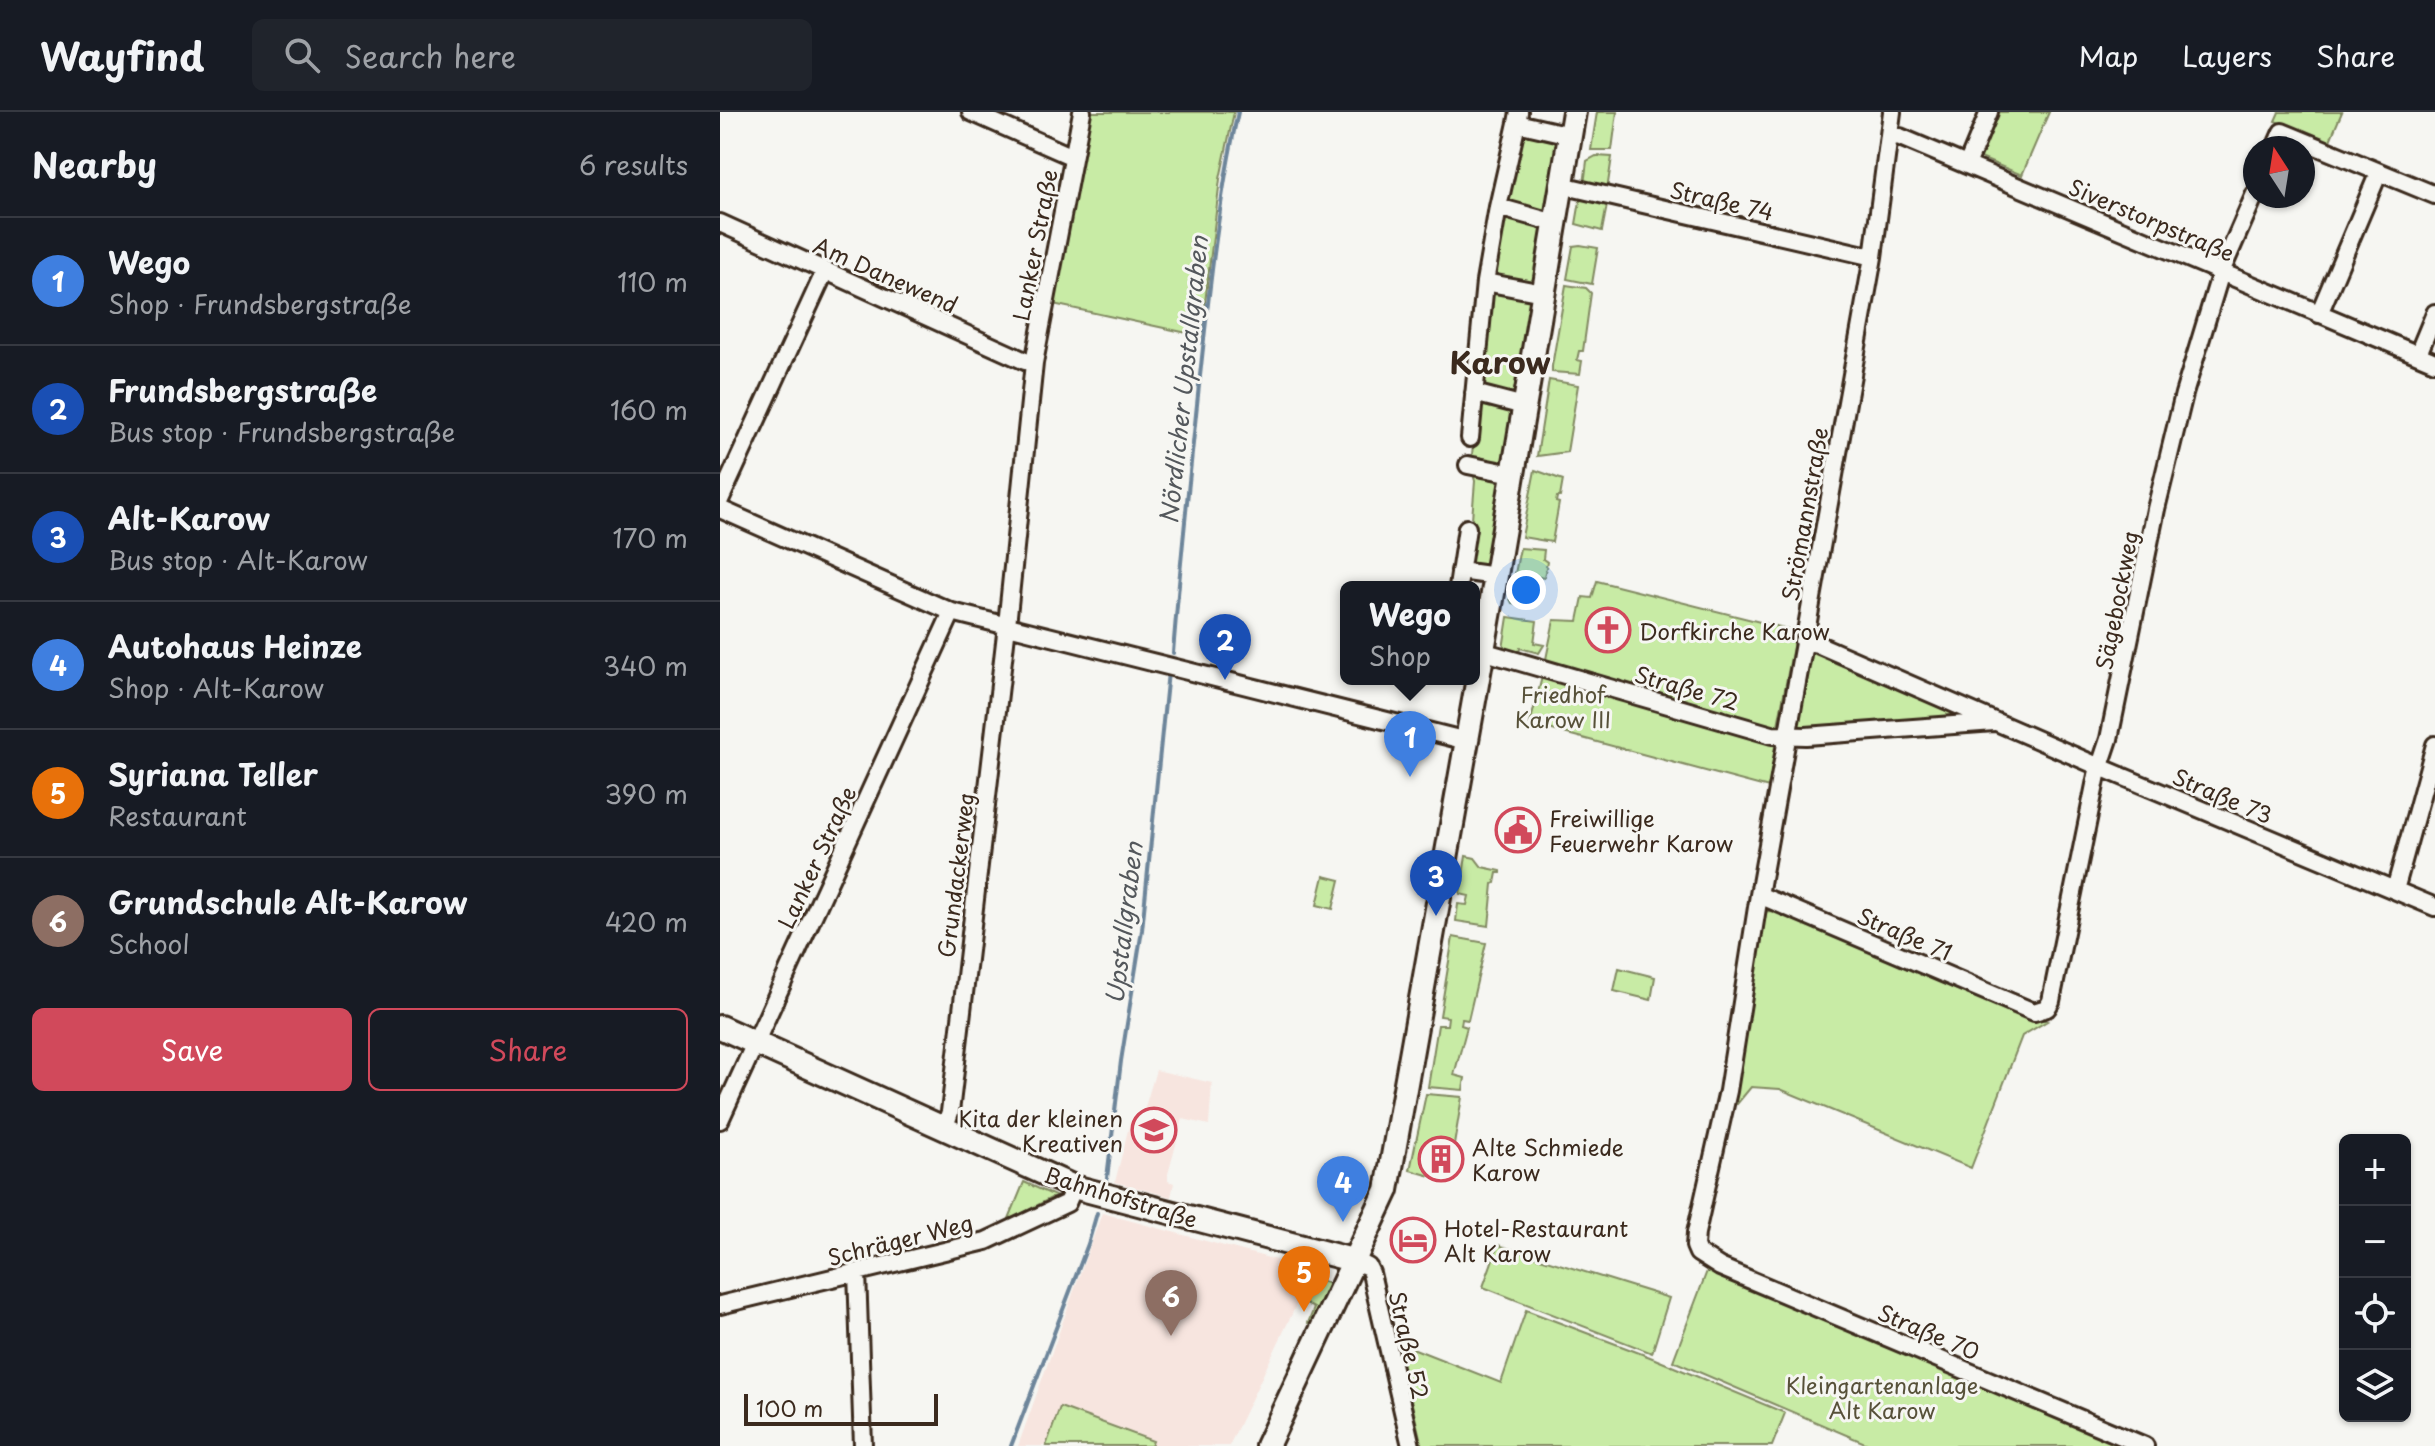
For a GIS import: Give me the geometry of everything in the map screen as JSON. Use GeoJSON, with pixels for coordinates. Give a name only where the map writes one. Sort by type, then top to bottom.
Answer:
{"type":"FeatureCollection","features":[{"type":"Feature","properties":{"kind":"main road"},"geometry":{"type":"LineString","coordinates":[[1480,663],[1574,112]]}},
{"type":"Feature","properties":{"kind":"main road"},"geometry":{"type":"LineString","coordinates":[[1267,1446],[1387,1190],[1476,685]]}},
{"type":"Feature","properties":{"kind":"main road","name":"Bahnhofstraße"},"geometry":{"type":"LineString","coordinates":[[720,1027],[1074,1187],[1356,1261]]}},
{"type":"Feature","properties":{"kind":"street"},"geometry":{"type":"LineString","coordinates":[[971,112],[1073,157]]}},
{"type":"Feature","properties":{"kind":"street","name":"Lanker Straße"},"geometry":{"type":"LineString","coordinates":[[1007,625],[1034,363],[1082,112]]}},
{"type":"Feature","properties":{"kind":"street","name":"Strömannstraße"},"geometry":{"type":"LineString","coordinates":[[1698,1253],[1696,1233],[1728,1091],[1803,641],[1873,257],[1892,112]]}},
{"type":"Feature","properties":{"kind":"street"},"geometry":{"type":"LineString","coordinates":[[1967,165],[1989,112]]}},
{"type":"Feature","properties":{"kind":"street"},"geometry":{"type":"LineString","coordinates":[[1470,438],[1485,282],[1518,118],[1570,135]]}},
{"type":"Feature","properties":{"kind":"street","name":"Siverstorpstraße"},"geometry":{"type":"LineString","coordinates":[[1889,135],[2435,362]]}},
{"type":"Feature","properties":{"kind":"street"},"geometry":{"type":"LineString","coordinates":[[2315,145],[2435,195]]}},
{"type":"Feature","properties":{"kind":"street"},"geometry":{"type":"LineString","coordinates":[[2319,314],[2379,172]]}},
{"type":"Feature","properties":{"kind":"street","name":"Straße 74"},"geometry":{"type":"LineString","coordinates":[[1561,185],[1873,257]]}},
{"type":"Feature","properties":{"kind":"street"},"geometry":{"type":"LineString","coordinates":[[1498,207],[1555,223]]}},
{"type":"Feature","properties":{"kind":"street","name":"Sägebockweg"},"geometry":{"type":"LineString","coordinates":[[2034,1012],[2047,1008],[2051,1001],[2156,509],[2184,394],[2221,272],[2249,208]]}},
{"type":"Feature","properties":{"kind":"street","name":"Am Danewend"},"geometry":{"type":"LineString","coordinates":[[720,223],[1034,363]]}},
{"type":"Feature","properties":{"kind":"street"},"geometry":{"type":"LineString","coordinates":[[720,500],[825,271]]}},
{"type":"Feature","properties":{"kind":"street"},"geometry":{"type":"LineString","coordinates":[[1485,282],[1543,293]]}},
{"type":"Feature","properties":{"kind":"street"},"geometry":{"type":"LineString","coordinates":[[2418,354],[2435,313]]}},
{"type":"Feature","properties":{"kind":"street"},"geometry":{"type":"LineString","coordinates":[[1474,393],[1524,406]]}},
{"type":"Feature","properties":{"kind":"street"},"geometry":{"type":"LineString","coordinates":[[1468,465],[1513,474]]}},
{"type":"Feature","properties":{"kind":"street"},"geometry":{"type":"LineString","coordinates":[[720,509],[952,612],[1467,741]]}},
{"type":"Feature","properties":{"kind":"street"},"geometry":{"type":"LineString","coordinates":[[1467,528],[1459,579],[1496,576]]}},
{"type":"Feature","properties":{"kind":"street","name":"Lanker Straße"},"geometry":{"type":"LineString","coordinates":[[720,1120],[952,612]]}},
{"type":"Feature","properties":{"kind":"street","name":"Grundackerweg"},"geometry":{"type":"LineString","coordinates":[[944,1129],[950,1112],[1007,625]]}},
{"type":"Feature","properties":{"kind":"street","name":"Straße 73"},"geometry":{"type":"LineString","coordinates":[[1803,641],[1817,644],[2435,907]]}},
{"type":"Feature","properties":{"kind":"street","name":"Straße 72"},"geometry":{"type":"LineString","coordinates":[[1482,651],[1772,735],[1788,736]]}},
{"type":"Feature","properties":{"kind":"street","name":"Straße 73"},"geometry":{"type":"LineString","coordinates":[[1788,736],[1996,722]]}},
{"type":"Feature","properties":{"kind":"street"},"geometry":{"type":"LineString","coordinates":[[2395,890],[2435,745]]}},
{"type":"Feature","properties":{"kind":"street","name":"Straße 71"},"geometry":{"type":"LineString","coordinates":[[1759,895],[2034,1012]]}},
{"type":"Feature","properties":{"kind":"street","name":"Schräger Weg"},"geometry":{"type":"LineString","coordinates":[[720,1305],[986,1241],[1067,1203],[1074,1187]]}},
{"type":"Feature","properties":{"kind":"street","name":"Straße 70"},"geometry":{"type":"LineString","coordinates":[[1698,1253],[1720,1267],[2145,1446]]}},
{"type":"Feature","properties":{"kind":"street","name":"Straße 52"},"geometry":{"type":"LineString","coordinates":[[1356,1261],[1368,1267],[1371,1273],[1411,1446]]}},
{"type":"Feature","properties":{"kind":"street"},"geometry":{"type":"LineString","coordinates":[[857,1272],[863,1446]]}},
{"type":"Feature","properties":{"kind":"shaded area","name":"Kita der kleinen Kreativen"},"geometry":{"type":"Polygon","coordinates":[[[1156,1070],[1212,1083],[1209,1125],[1183,1119],[1168,1174],[1168,1181],[1174,1183],[1171,1197],[1115,1182],[1130,1122],[1140,1124],[1156,1070]]]}},
{"type":"Feature","properties":{"kind":"shaded area"},"geometry":{"type":"Polygon","coordinates":[[[1102,1213],[1313,1270],[1229,1446],[1018,1446],[1102,1213]]]}},
{"type":"Feature","properties":{"kind":"green space"},"geometry":{"type":"Polygon","coordinates":[[[1091,112],[1234,112],[1220,179],[1201,336],[1053,304],[1091,112]]]}},
{"type":"Feature","properties":{"kind":"green space"},"geometry":{"type":"Polygon","coordinates":[[[1597,112],[1617,112],[1612,150],[1591,150],[1597,112]]]}},
{"type":"Feature","properties":{"kind":"green space"},"geometry":{"type":"Polygon","coordinates":[[[1997,112],[2049,112],[2022,175],[1978,157],[1997,112]]]}},
{"type":"Feature","properties":{"kind":"green space"},"geometry":{"type":"Polygon","coordinates":[[[2279,112],[2342,112],[2329,143],[2275,121],[2279,112]]]}},
{"type":"Feature","properties":{"kind":"green space"},"geometry":{"type":"Polygon","coordinates":[[[1522,129],[1560,141],[1548,213],[1507,205],[1522,129]]]}},
{"type":"Feature","properties":{"kind":"green space"},"geometry":{"type":"Polygon","coordinates":[[[1596,156],[1612,157],[1607,190],[1584,185],[1587,161],[1596,156]]]}},
{"type":"Feature","properties":{"kind":"green space"},"geometry":{"type":"Polygon","coordinates":[[[1583,199],[1607,205],[1602,231],[1576,224],[1583,199]]]}},
{"type":"Feature","properties":{"kind":"green space"},"geometry":{"type":"Polygon","coordinates":[[[1507,213],[1535,221],[1544,232],[1536,283],[1530,286],[1492,276],[1500,218],[1507,213]]]}},
{"type":"Feature","properties":{"kind":"green space"},"geometry":{"type":"Polygon","coordinates":[[[1573,246],[1598,248],[1592,284],[1567,279],[1573,246]]]}},
{"type":"Feature","properties":{"kind":"green space"},"geometry":{"type":"Polygon","coordinates":[[[1566,285],[1586,288],[1591,293],[1583,351],[1579,351],[1577,360],[1582,361],[1580,374],[1552,372],[1566,285]]]}},
{"type":"Feature","properties":{"kind":"green space"},"geometry":{"type":"Polygon","coordinates":[[[1495,288],[1530,295],[1533,301],[1517,388],[1509,396],[1483,389],[1488,292],[1495,288]]]}},
{"type":"Feature","properties":{"kind":"green space"},"geometry":{"type":"Polygon","coordinates":[[[1549,380],[1578,385],[1567,452],[1537,456],[1549,380]]]}},
{"type":"Feature","properties":{"kind":"green space"},"geometry":{"type":"Polygon","coordinates":[[[1482,400],[1507,407],[1513,415],[1504,462],[1498,467],[1475,462],[1472,455],[1477,403],[1482,400]]]}},
{"type":"Feature","properties":{"kind":"green space"},"geometry":{"type":"Polygon","coordinates":[[[1535,470],[1563,480],[1556,502],[1559,503],[1552,542],[1522,537],[1535,470]]]}},
{"type":"Feature","properties":{"kind":"green space"},"geometry":{"type":"Polygon","coordinates":[[[1473,474],[1497,475],[1500,480],[1485,566],[1481,571],[1468,569],[1473,474]]]}},
{"type":"Feature","properties":{"kind":"green space"},"geometry":{"type":"Polygon","coordinates":[[[1520,548],[1544,550],[1543,559],[1547,562],[1544,578],[1534,576],[1532,581],[1522,579],[1518,599],[1528,601],[1528,605],[1512,603],[1510,599],[1520,548]]]}},
{"type":"Feature","properties":{"kind":"green space"},"geometry":{"type":"Polygon","coordinates":[[[1597,581],[1796,631],[1778,725],[1772,729],[1545,664],[1554,620],[1578,621],[1583,597],[1592,598],[1597,581]]]}},
{"type":"Feature","properties":{"kind":"green space"},"geometry":{"type":"Polygon","coordinates":[[[1508,617],[1537,621],[1534,643],[1544,645],[1539,653],[1520,648],[1518,656],[1503,649],[1508,617]]]}},
{"type":"Feature","properties":{"kind":"green space"},"geometry":{"type":"Polygon","coordinates":[[[1819,650],[1971,717],[1798,730],[1808,654],[1819,650]]]}},
{"type":"Feature","properties":{"kind":"green space","name":"Friedhof Karow III"},"geometry":{"type":"Polygon","coordinates":[[[1543,673],[1773,741],[1775,746],[1769,788],[1530,724],[1543,673]]]}},
{"type":"Feature","properties":{"kind":"green space"},"geometry":{"type":"Polygon","coordinates":[[[1466,856],[1475,858],[1482,867],[1501,871],[1493,884],[1489,926],[1456,921],[1458,904],[1467,905],[1469,896],[1460,894],[1466,856]]]}},
{"type":"Feature","properties":{"kind":"green space"},"geometry":{"type":"Polygon","coordinates":[[[1324,876],[1340,880],[1333,909],[1317,905],[1324,876]]]}},
{"type":"Feature","properties":{"kind":"green space"},"geometry":{"type":"Polygon","coordinates":[[[1768,911],[1782,912],[1962,992],[2047,1021],[2022,1036],[1971,1168],[1780,1089],[1751,1087],[1737,1104],[1729,1101],[1763,914],[1768,911]]]}},
{"type":"Feature","properties":{"kind":"green space"},"geometry":{"type":"Polygon","coordinates":[[[1453,937],[1486,943],[1468,1020],[1462,1019],[1461,1025],[1467,1027],[1454,1075],[1465,1078],[1463,1090],[1428,1087],[1438,1025],[1447,1025],[1448,1017],[1440,1016],[1453,937]]]}},
{"type":"Feature","properties":{"kind":"green space"},"geometry":{"type":"Polygon","coordinates":[[[1619,968],[1655,977],[1651,1000],[1614,991],[1619,968]]]}},
{"type":"Feature","properties":{"kind":"green space"},"geometry":{"type":"Polygon","coordinates":[[[1426,1094],[1462,1097],[1448,1181],[1410,1170],[1426,1094]]]}},
{"type":"Feature","properties":{"kind":"green space"},"geometry":{"type":"Polygon","coordinates":[[[1024,1182],[1055,1196],[1008,1221],[1024,1182]]]}},
{"type":"Feature","properties":{"kind":"green space"},"geometry":{"type":"Polygon","coordinates":[[[1498,1245],[1669,1298],[1652,1353],[1483,1287],[1498,1245]]]}},
{"type":"Feature","properties":{"kind":"green space","name":"Kleingartenanlage Alt Karow"},"geometry":{"type":"Polygon","coordinates":[[[1707,1271],[2129,1446],[1872,1446],[1673,1361],[1707,1271]]]}},
{"type":"Feature","properties":{"kind":"green space"},"geometry":{"type":"Polygon","coordinates":[[[1314,1277],[1331,1285],[1314,1326],[1308,1323],[1314,1308],[1302,1302],[1314,1277]]]}},
{"type":"Feature","properties":{"kind":"green space"},"geometry":{"type":"Polygon","coordinates":[[[1526,1310],[1785,1413],[1772,1446],[1422,1446],[1397,1342],[1501,1383],[1526,1310]]]}},
{"type":"Feature","properties":{"kind":"green space"},"geometry":{"type":"Polygon","coordinates":[[[1060,1407],[1153,1441],[1151,1446],[1046,1446],[1060,1407]]]}},
{"type":"Feature","properties":{"kind":"waterway","name":"Nördlicher Upstallgraben"},"geometry":{"type":"LineString","coordinates":[[1173,653],[1210,282],[1238,112]]}},
{"type":"Feature","properties":{"kind":"waterway","name":"Upstallgraben"},"geometry":{"type":"LineString","coordinates":[[1107,1178],[1121,1061],[1142,930],[1168,672]]}},
{"type":"Feature","properties":{"kind":"waterway","name":"Upstallgraben"},"geometry":{"type":"LineString","coordinates":[[1011,1446],[1097,1213]]}},
{"type":"Feature","properties":{"kind":"place","name":"Dorfkirche Karow"},"geometry":{"type":"Point","coordinates":[1608,630]}},
{"type":"Feature","properties":{"kind":"place","name":"Frundsbergstraße"},"geometry":{"type":"Point","coordinates":[1225,680]}},
{"type":"Feature","properties":{"kind":"place","name":"Wego"},"geometry":{"type":"Point","coordinates":[1410,777]}},
{"type":"Feature","properties":{"kind":"place","name":"Freiwillige Feuerwehr Karow"},"geometry":{"type":"Point","coordinates":[1518,830]}},
{"type":"Feature","properties":{"kind":"place","name":"Alt-Karow"},"geometry":{"type":"Point","coordinates":[1436,916]}},
{"type":"Feature","properties":{"kind":"place","name":"Kita der kleinen Kreativen"},"geometry":{"type":"Point","coordinates":[1154,1130]}},
{"type":"Feature","properties":{"kind":"place","name":"Alte Schmiede Karow"},"geometry":{"type":"Point","coordinates":[1441,1159]}},
{"type":"Feature","properties":{"kind":"place","name":"Autohaus Heinze"},"geometry":{"type":"Point","coordinates":[1343,1222]}},
{"type":"Feature","properties":{"kind":"place","name":"Hotel-Restaurant Alt Karow"},"geometry":{"type":"Point","coordinates":[1413,1240]}},
{"type":"Feature","properties":{"kind":"place","name":"Syriana Teller"},"geometry":{"type":"Point","coordinates":[1304,1312]}},
{"type":"Feature","properties":{"kind":"place","name":"Grundschule Alt-Karow"},"geometry":{"type":"Point","coordinates":[1171,1336]}},
{"type":"Feature","properties":{"kind":"district","name":"Karow"},"geometry":{"type":"Point","coordinates":[1500,361]}}]}
